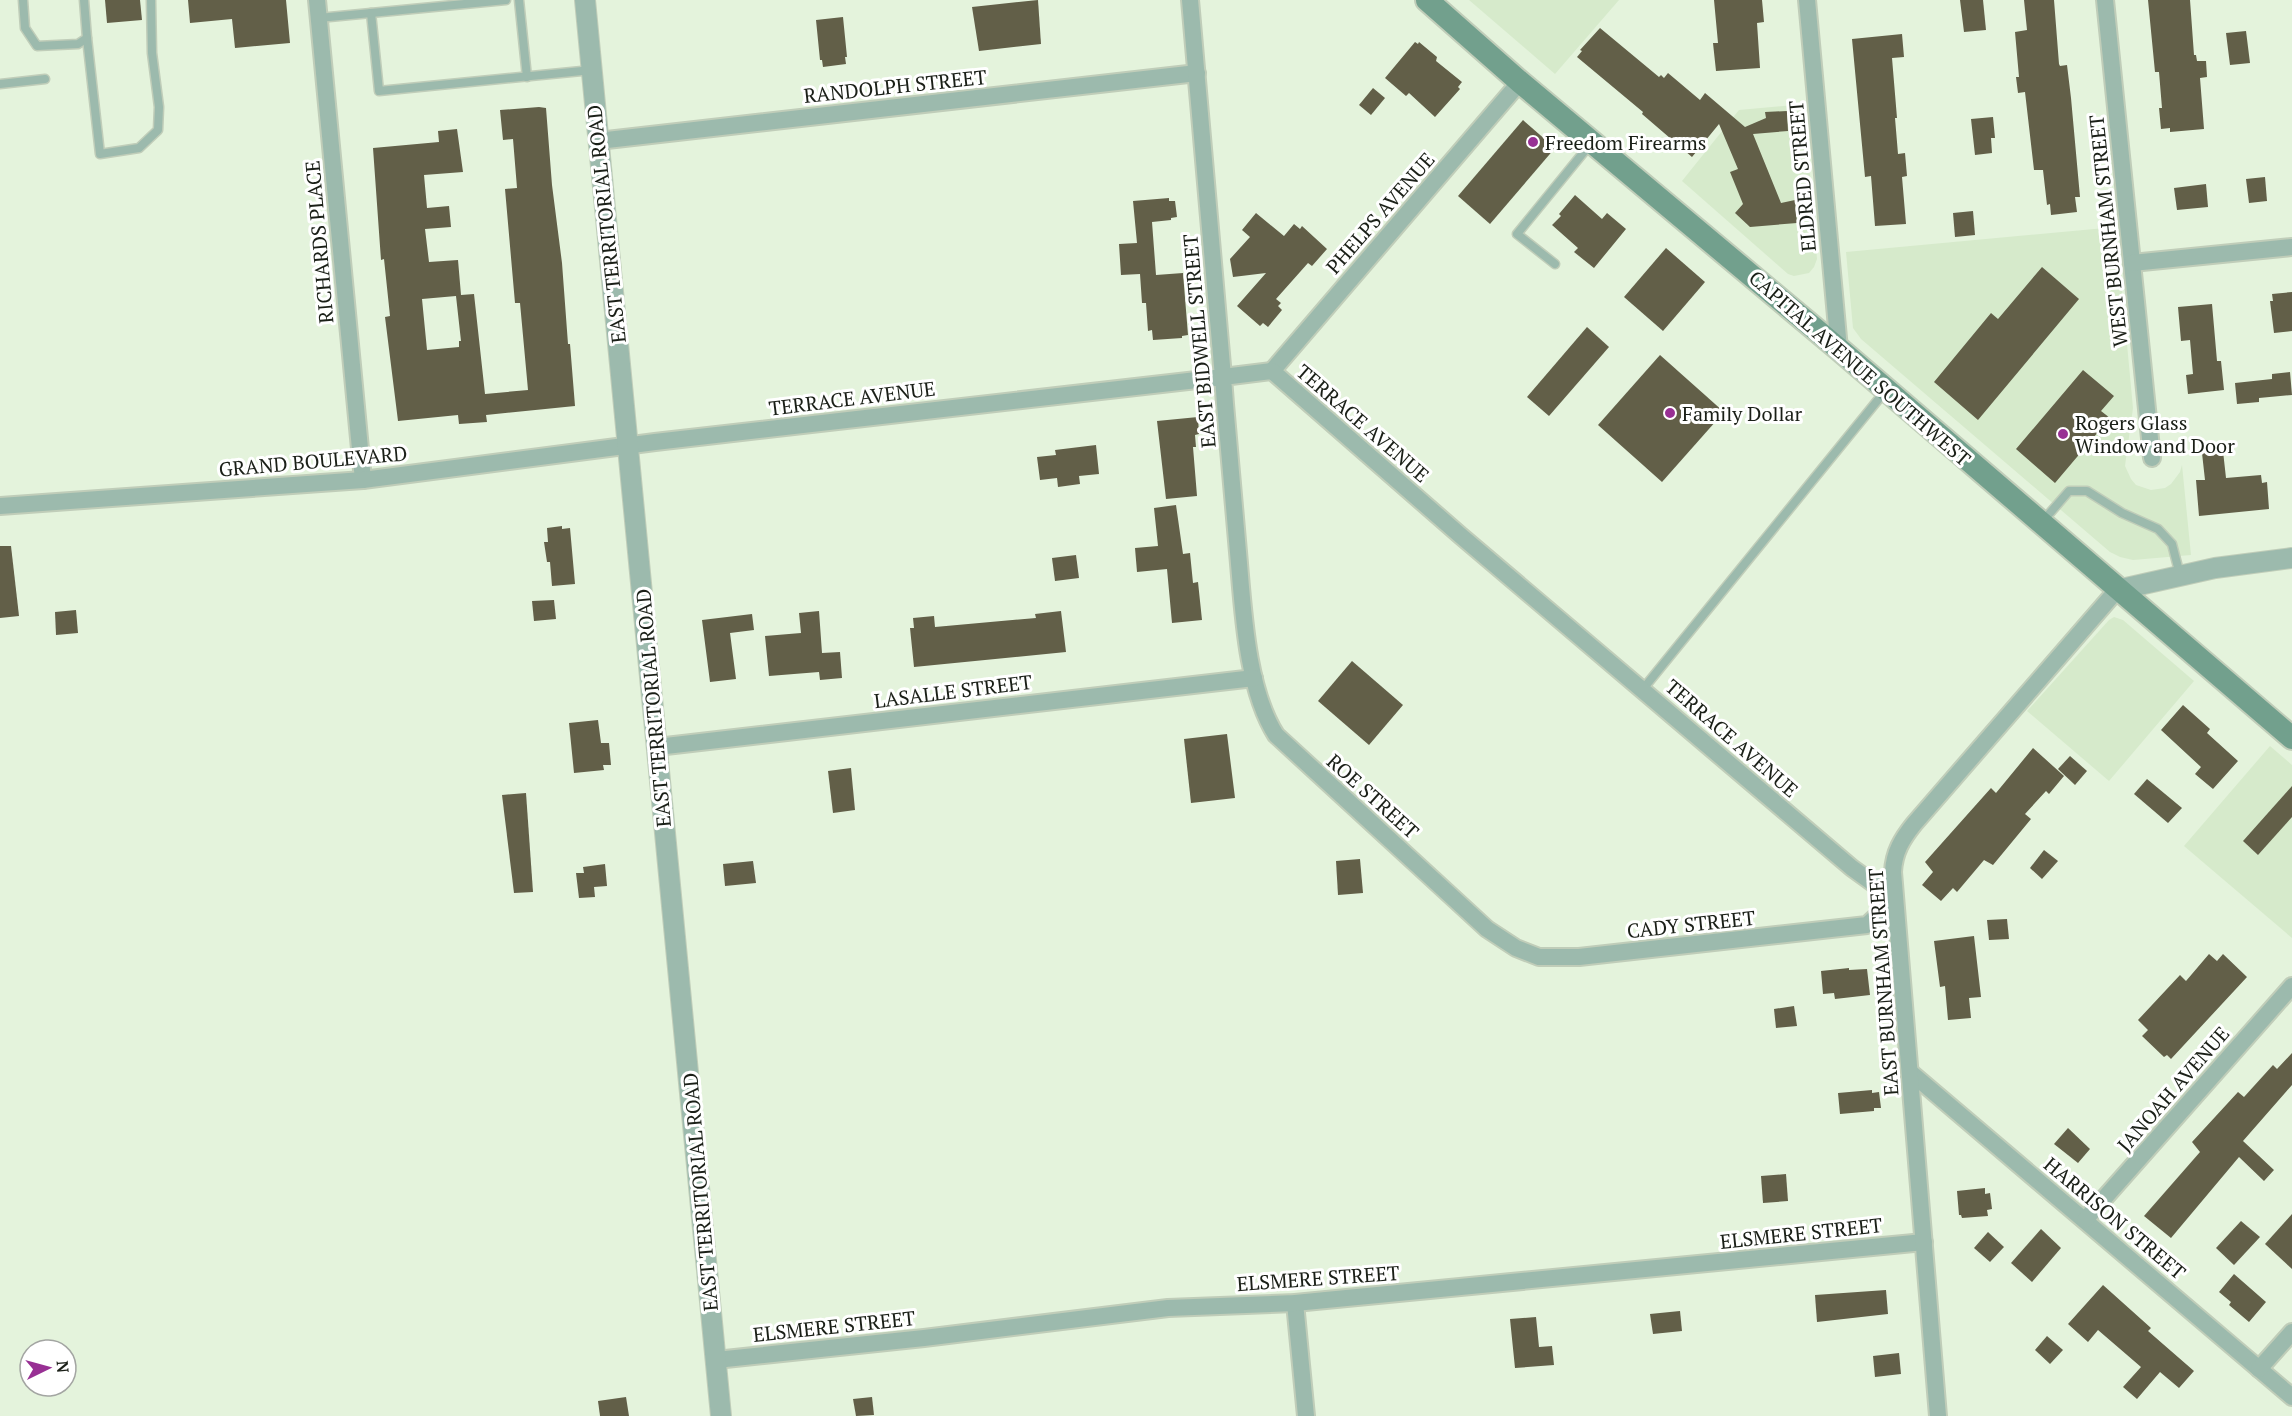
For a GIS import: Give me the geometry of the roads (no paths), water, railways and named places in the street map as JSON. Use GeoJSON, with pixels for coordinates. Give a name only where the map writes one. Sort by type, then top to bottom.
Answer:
{"type":"FeatureCollection","features":[{"type":"Feature","properties":{"kind":"main road","name":"CAPITAL AVENUE SOUTHWEST"},"geometry":{"type":"LineString","coordinates":[[1427,0],[1520,82],[1839,349],[2292,738]]}},
{"type":"Feature","properties":{"kind":"street","name":"RICHARDS PLACE"},"geometry":{"type":"LineString","coordinates":[[317,0],[363,480]]}},
{"type":"Feature","properties":{"kind":"street","name":"EAST TERRITORIAL ROAD"},"geometry":{"type":"LineString","coordinates":[[585,0],[721,1416]]}},
{"type":"Feature","properties":{"kind":"street","name":"EAST BIDWELL STREET"},"geometry":{"type":"LineString","coordinates":[[1190,0],[1243,608],[1254,678]]}},
{"type":"Feature","properties":{"kind":"street","name":"ELDRED STREET"},"geometry":{"type":"LineString","coordinates":[[1807,0],[1839,349]]}},
{"type":"Feature","properties":{"kind":"street","name":"WEST BURNHAM STREET"},"geometry":{"type":"LineString","coordinates":[[2105,0],[2152,458]]}},
{"type":"Feature","properties":{"kind":"street","name":"RANDOLPH STREET"},"geometry":{"type":"LineString","coordinates":[[598,141],[1197,73]]}},
{"type":"Feature","properties":{"kind":"street","name":"PHELPS AVENUE"},"geometry":{"type":"LineString","coordinates":[[1272,371],[1520,82]]}},
{"type":"Feature","properties":{"kind":"street"},"geometry":{"type":"LineString","coordinates":[[2132,262],[2292,247]]}},
{"type":"Feature","properties":{"kind":"street","name":"TERRACE AVENUE"},"geometry":{"type":"LineString","coordinates":[[628,446],[1272,371],[1852,868],[1895,899]]}},
{"type":"Feature","properties":{"kind":"street","name":"GRAND BOULEVARD"},"geometry":{"type":"LineString","coordinates":[[0,506],[363,480],[628,446]]}},
{"type":"Feature","properties":{"kind":"street"},"geometry":{"type":"LineString","coordinates":[[2117,590],[2215,568],[2292,558]]}},
{"type":"Feature","properties":{"kind":"street","name":"EAST BURNHAM STREET"},"geometry":{"type":"LineString","coordinates":[[1938,1416],[1895,899],[1894,857],[1905,835],[2117,590]]}},
{"type":"Feature","properties":{"kind":"street","name":"LASALLE STREET"},"geometry":{"type":"LineString","coordinates":[[657,747],[1254,678]]}},
{"type":"Feature","properties":{"kind":"street","name":"ROE STREET"},"geometry":{"type":"LineString","coordinates":[[1254,678],[1266,717],[1281,741],[1487,929]]}},
{"type":"Feature","properties":{"kind":"street","name":"CADY STREET"},"geometry":{"type":"LineString","coordinates":[[1487,929],[1516,948],[1539,957],[1579,957],[1867,925],[1895,899]]}},
{"type":"Feature","properties":{"kind":"street","name":"JANOAH AVENUE"},"geometry":{"type":"LineString","coordinates":[[2085,1220],[2292,986]]}},
{"type":"Feature","properties":{"kind":"street","name":"HARRISON STREET"},"geometry":{"type":"LineString","coordinates":[[1910,1072],[2292,1397]]}},
{"type":"Feature","properties":{"kind":"street","name":"ELSMERE STREET"},"geometry":{"type":"LineString","coordinates":[[716,1360],[924,1338],[1158,1309],[1295,1303],[1924,1242]]}},
{"type":"Feature","properties":{"kind":"street"},"geometry":{"type":"LineString","coordinates":[[1295,1303],[1306,1416]]}},
{"type":"Feature","properties":{"kind":"street"},"geometry":{"type":"LineString","coordinates":[[2259,1369],[2292,1332]]}},
{"type":"Feature","properties":{"kind":"lane"},"geometry":{"type":"LineString","coordinates":[[23,0],[25,28],[36,46],[78,44],[87,38]]}},
{"type":"Feature","properties":{"kind":"lane"},"geometry":{"type":"LineString","coordinates":[[84,0],[100,154],[139,148],[158,130],[159,107],[152,53],[151,0]]}},
{"type":"Feature","properties":{"kind":"lane"},"geometry":{"type":"LineString","coordinates":[[319,18],[506,0]]}},
{"type":"Feature","properties":{"kind":"lane"},"geometry":{"type":"LineString","coordinates":[[519,0],[527,77]]}},
{"type":"Feature","properties":{"kind":"lane"},"geometry":{"type":"LineString","coordinates":[[372,13],[379,91],[592,70]]}},
{"type":"Feature","properties":{"kind":"lane"},"geometry":{"type":"LineString","coordinates":[[0,84],[45,80]]}},
{"type":"Feature","properties":{"kind":"lane"},"geometry":{"type":"LineString","coordinates":[[1554,264],[1516,234],[1592,142]]}},
{"type":"Feature","properties":{"kind":"lane"},"geometry":{"type":"LineString","coordinates":[[1643,689],[1886,390]]}},
{"type":"Feature","properties":{"kind":"lane"},"geometry":{"type":"LineString","coordinates":[[2041,524],[2069,491],[2087,491],[2121,513],[2158,529],[2172,544],[2180,575]]}},
{"type":"Feature","properties":{"kind":"place","name":"Freedom Firearms"},"geometry":{"type":"Point","coordinates":[1533,142]}},
{"type":"Feature","properties":{"kind":"place","name":"Family Dollar"},"geometry":{"type":"Point","coordinates":[1670,413]}},
{"type":"Feature","properties":{"kind":"place","name":"Rogers Glass Window and Door"},"geometry":{"type":"Point","coordinates":[2063,434]}}]}
